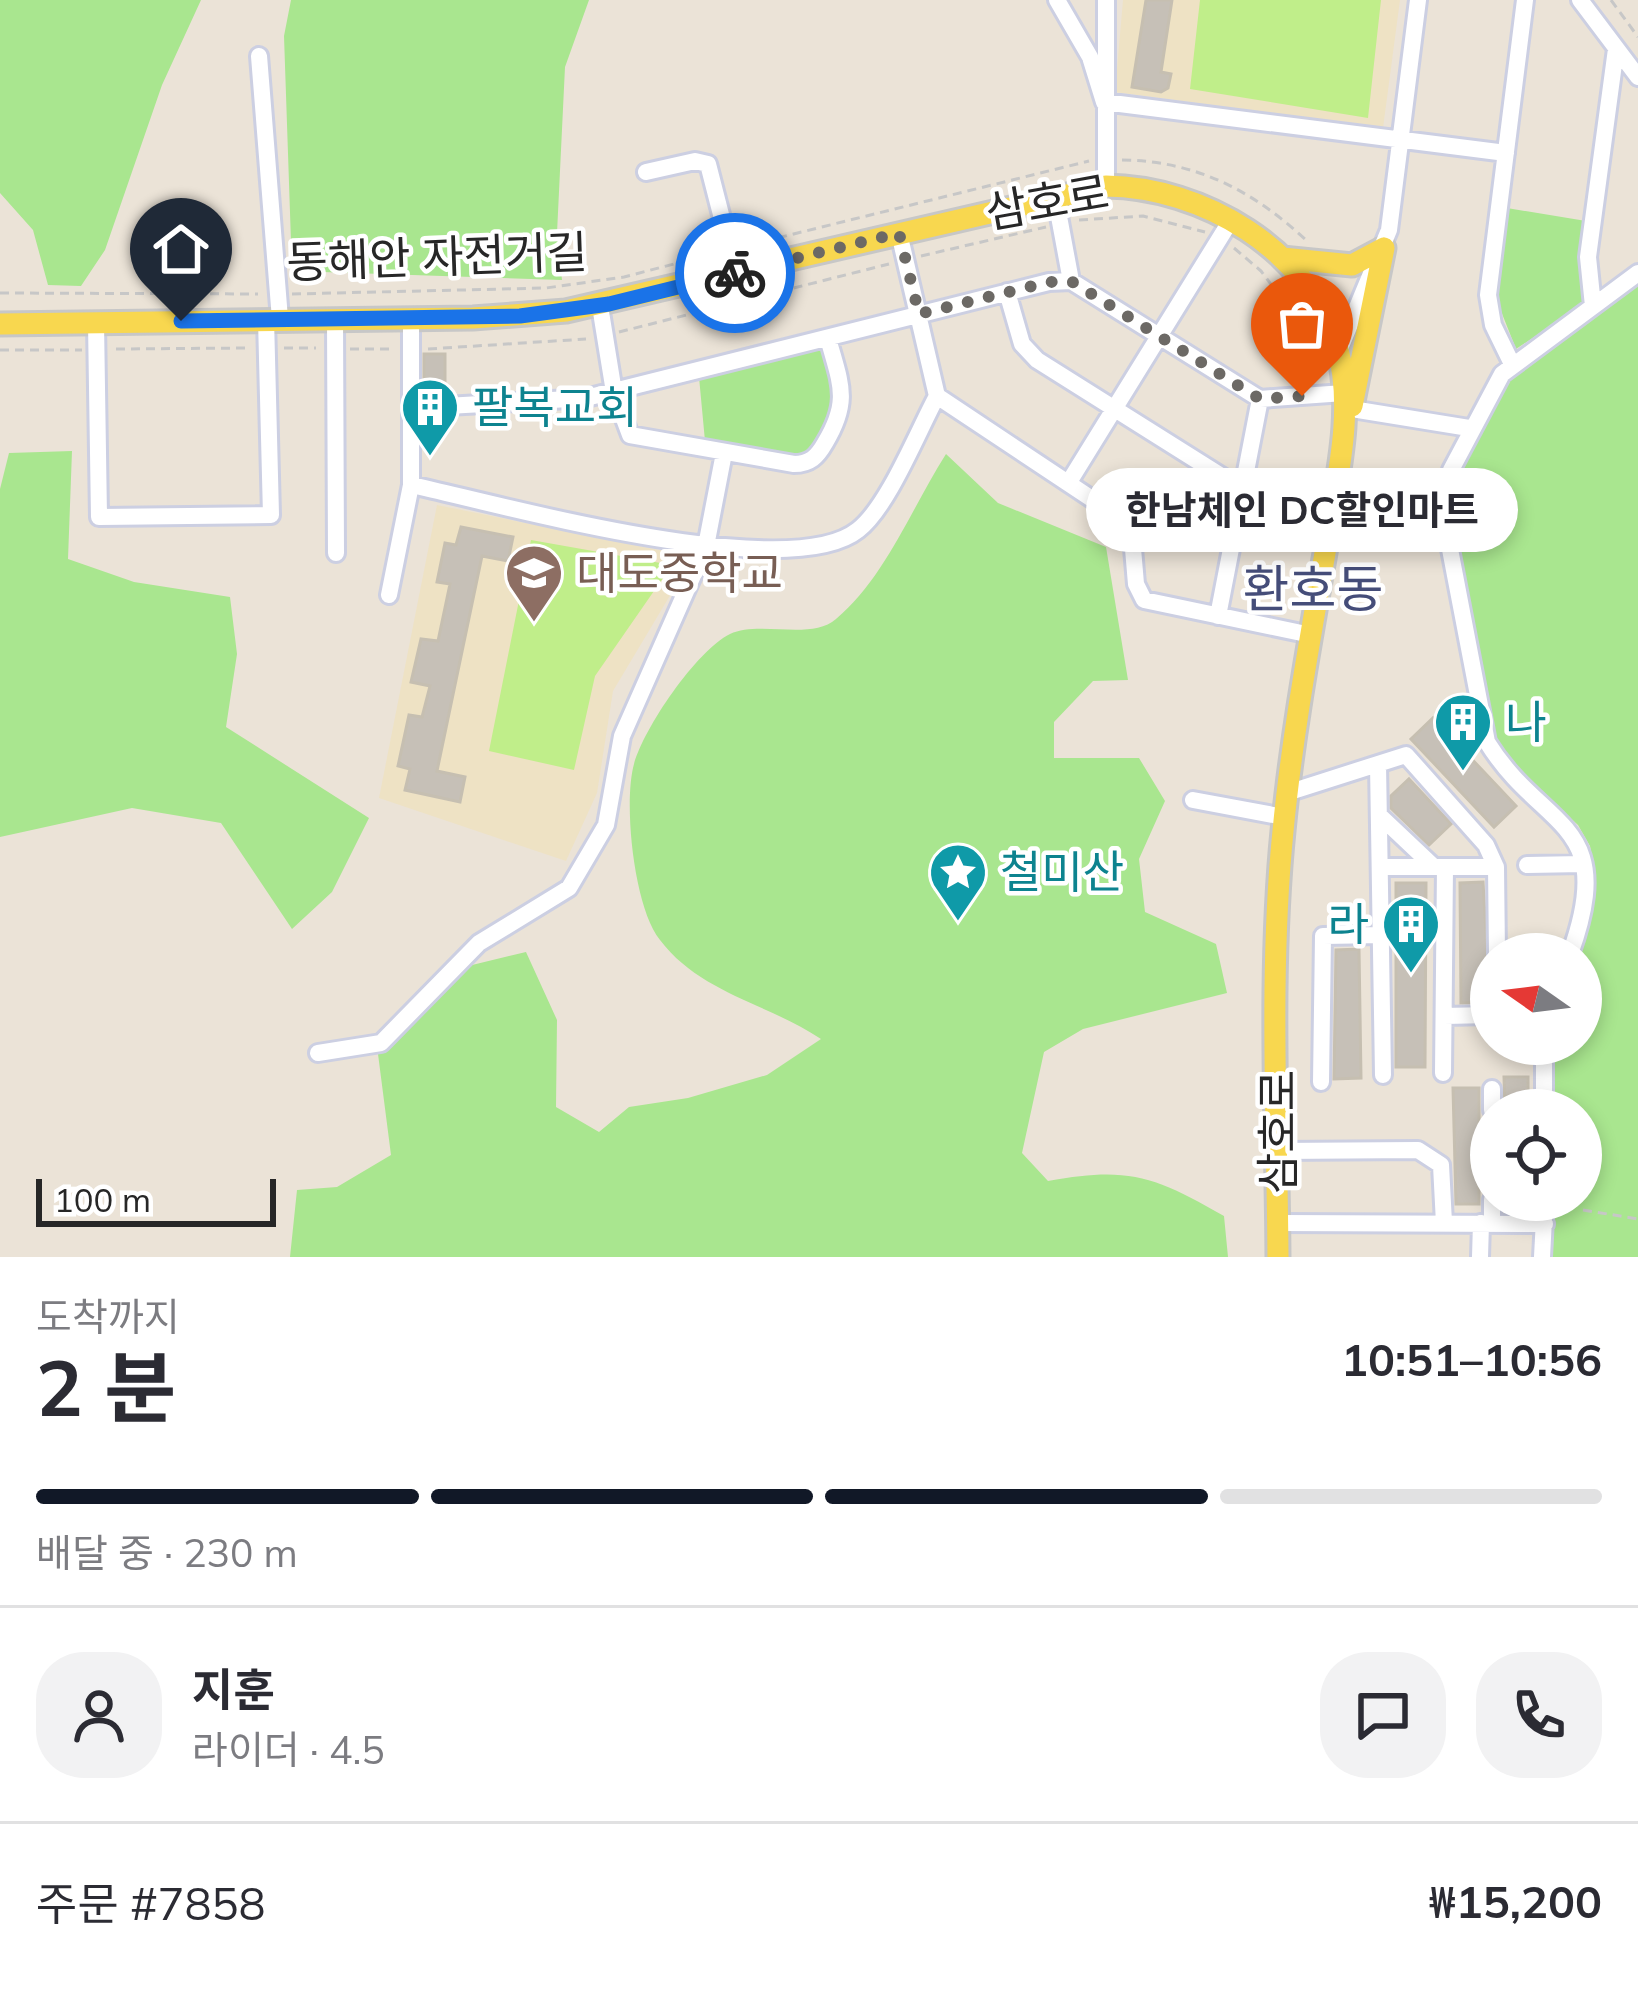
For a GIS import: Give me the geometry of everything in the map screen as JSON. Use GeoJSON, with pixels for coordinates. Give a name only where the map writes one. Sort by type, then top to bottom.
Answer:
{"type":"FeatureCollection","features":[{"type":"Feature","properties":{"kind":"main road","name":"삼호로"},"geometry":{"type":"LineString","coordinates":[[0,324],[520,316],[600,306],[1055,194],[1106,186],[1166,192],[1281,258],[1321,309],[1339,351],[1348,401]]}},
{"type":"Feature","properties":{"kind":"main road"},"geometry":{"type":"LineString","coordinates":[[1281,258],[1352,265],[1384,248]]}},
{"type":"Feature","properties":{"kind":"main road","name":"삼호로"},"geometry":{"type":"LineString","coordinates":[[1279,1257],[1284,817],[1348,401],[1384,248]]}},
{"type":"Feature","properties":{"kind":"street"},"geometry":{"type":"LineString","coordinates":[[1058,0],[1090,57],[1104,102]]}},
{"type":"Feature","properties":{"kind":"street"},"geometry":{"type":"LineString","coordinates":[[1106,0],[1106,186]]}},
{"type":"Feature","properties":{"kind":"street"},"geometry":{"type":"LineString","coordinates":[[1339,351],[1384,248],[1418,0]]}},
{"type":"Feature","properties":{"kind":"street"},"geometry":{"type":"LineString","coordinates":[[1512,364],[1493,325],[1488,295],[1526,0]]}},
{"type":"Feature","properties":{"kind":"street"},"geometry":{"type":"LineString","coordinates":[[1580,0],[1638,77]]}},
{"type":"Feature","properties":{"kind":"street"},"geometry":{"type":"LineString","coordinates":[[1593,306],[1588,257],[1616,49]]}},
{"type":"Feature","properties":{"kind":"street"},"geometry":{"type":"LineString","coordinates":[[96,323],[99,517],[271,514],[267,348],[278,294],[259,56]]}},
{"type":"Feature","properties":{"kind":"street"},"geometry":{"type":"LineString","coordinates":[[1104,102],[1506,153]]}},
{"type":"Feature","properties":{"kind":"street"},"geometry":{"type":"LineString","coordinates":[[646,172],[708,164],[736,273]]}},
{"type":"Feature","properties":{"kind":"street"},"geometry":{"type":"LineString","coordinates":[[1055,194],[1071,281]]}},
{"type":"Feature","properties":{"kind":"street"},"geometry":{"type":"LineString","coordinates":[[1069,482],[1226,229]]}},
{"type":"Feature","properties":{"kind":"street"},"geometry":{"type":"LineString","coordinates":[[411,485],[706,546],[806,546],[854,533],[872,513],[937,396],[899,233]]}},
{"type":"Feature","properties":{"kind":"street"},"geometry":{"type":"LineString","coordinates":[[1577,933],[1583,864],[1570,829],[1503,766],[1486,742],[1443,503],[1469,428],[1512,364],[1638,274]]}},
{"type":"Feature","properties":{"kind":"street"},"geometry":{"type":"LineString","coordinates":[[412,408],[522,405],[614,392],[1007,292],[1071,281],[1260,399],[1348,401],[1469,428]]}},
{"type":"Feature","properties":{"kind":"street"},"geometry":{"type":"LineString","coordinates":[[1007,292],[1028,352],[1242,489]]}},
{"type":"Feature","properties":{"kind":"street"},"geometry":{"type":"LineString","coordinates":[[600,306],[614,392],[630,434],[794,464],[821,451],[843,409],[828,338]]}},
{"type":"Feature","properties":{"kind":"street"},"geometry":{"type":"LineString","coordinates":[[335,319],[336,553]]}},
{"type":"Feature","properties":{"kind":"street"},"geometry":{"type":"LineString","coordinates":[[389,595],[411,485],[411,319]]}},
{"type":"Feature","properties":{"kind":"street"},"geometry":{"type":"LineString","coordinates":[[937,396],[1131,525],[1136,584],[1144,600],[1311,634]]}},
{"type":"Feature","properties":{"kind":"street"},"geometry":{"type":"LineString","coordinates":[[1218,616],[1260,399]]}},
{"type":"Feature","properties":{"kind":"street"},"geometry":{"type":"LineString","coordinates":[[318,1053],[381,1043],[478,943],[522,922],[569,888],[606,825],[622,736],[706,546],[724,453]]}},
{"type":"Feature","properties":{"kind":"street"},"geometry":{"type":"LineString","coordinates":[[1333,500],[1443,503]]}},
{"type":"Feature","properties":{"kind":"street"},"geometry":{"type":"LineString","coordinates":[[1287,793],[1406,754],[1486,845],[1496,867],[1497,933]]}},
{"type":"Feature","properties":{"kind":"street"},"geometry":{"type":"LineString","coordinates":[[1378,764],[1383,1075]]}},
{"type":"Feature","properties":{"kind":"street"},"geometry":{"type":"LineString","coordinates":[[1193,800],[1284,817]]}},
{"type":"Feature","properties":{"kind":"street"},"geometry":{"type":"LineString","coordinates":[[1380,816],[1440,867],[1443,1073]]}},
{"type":"Feature","properties":{"kind":"street"},"geometry":{"type":"LineString","coordinates":[[1527,865],[1583,864]]}},
{"type":"Feature","properties":{"kind":"street"},"geometry":{"type":"LineString","coordinates":[[1383,867],[1496,867]]}},
{"type":"Feature","properties":{"kind":"street"},"geometry":{"type":"LineString","coordinates":[[1321,1082],[1323,936],[1383,935]]}},
{"type":"Feature","properties":{"kind":"street"},"geometry":{"type":"LineString","coordinates":[[1444,1016],[1470,1015]]}},
{"type":"Feature","properties":{"kind":"street"},"geometry":{"type":"LineString","coordinates":[[1278,1151],[1418,1150],[1431,1155],[1441,1165],[1444,1223]]}},
{"type":"Feature","properties":{"kind":"street"},"geometry":{"type":"LineString","coordinates":[[1278,1223],[1545,1224],[1542,1257]]}},
{"type":"Feature","properties":{"kind":"street"},"geometry":{"type":"LineString","coordinates":[[1480,1257],[1487,1223]]}},
{"type":"Feature","properties":{"kind":"path"},"geometry":{"type":"LineString","coordinates":[[1611,0],[1638,38]]}},
{"type":"Feature","properties":{"kind":"path","name":"동해안 자전거길"},"geometry":{"type":"LineString","coordinates":[[0,293],[546,288],[624,277],[1048,167],[1106,160],[1162,164],[1224,180],[1250,192],[1311,244]]}},
{"type":"Feature","properties":{"kind":"path","name":"동해안 자전거길"},"geometry":{"type":"LineString","coordinates":[[0,350],[523,346],[605,336],[1060,224],[1143,216],[1226,229],[1295,316],[1309,308]]}},
{"type":"Feature","properties":{"kind":"path"},"geometry":{"type":"LineString","coordinates":[[1602,1213],[1638,1219]]}},
{"type":"Feature","properties":{"kind":"shaded area"},"geometry":{"type":"Polygon","coordinates":[[[1123,0],[1400,0],[1383,128],[1115,92],[1123,0]]]}},
{"type":"Feature","properties":{"kind":"shaded area","name":"대도중학교"},"geometry":{"type":"Polygon","coordinates":[[[437,505],[693,557],[613,691],[597,793],[566,861],[379,798],[437,505]]]}},
{"type":"Feature","properties":{"kind":"green space"},"geometry":{"type":"Polygon","coordinates":[[[0,0],[201,0],[162,85],[105,250],[81,286],[48,285],[33,230],[0,193],[0,0]]]}},
{"type":"Feature","properties":{"kind":"green space"},"geometry":{"type":"Polygon","coordinates":[[[291,0],[589,0],[565,67],[557,233],[562,280],[292,271],[284,36],[291,0]]]}},
{"type":"Feature","properties":{"kind":"green space"},"geometry":{"type":"Polygon","coordinates":[[[1200,0],[1381,0],[1368,118],[1190,89],[1200,0]]]}},
{"type":"Feature","properties":{"kind":"green space"},"geometry":{"type":"Polygon","coordinates":[[[1507,208],[1586,221],[1585,303],[1516,349],[1497,301],[1507,208]]]}},
{"type":"Feature","properties":{"kind":"green space"},"geometry":{"type":"Polygon","coordinates":[[[1638,284],[1638,1257],[1549,1257],[1551,1221],[1602,1221],[1602,1089],[1552,1089],[1552,1065],[1602,1065],[1602,933],[1586,933],[1594,867],[1590,846],[1578,825],[1512,764],[1489,731],[1451,512],[1464,456],[1501,390],[1524,365],[1638,284]]]}},
{"type":"Feature","properties":{"kind":"green space"},"geometry":{"type":"Polygon","coordinates":[[[821,347],[830,391],[828,418],[802,455],[705,441],[699,377],[821,347]]]}},
{"type":"Feature","properties":{"kind":"green space"},"geometry":{"type":"Polygon","coordinates":[[[72,451],[68,559],[134,582],[230,597],[237,654],[226,727],[369,818],[332,892],[292,929],[221,823],[132,808],[0,837],[0,489],[9,453],[72,451]]]}},
{"type":"Feature","properties":{"kind":"green space"},"geometry":{"type":"Polygon","coordinates":[[[946,454],[998,503],[1106,547],[1128,680],[1093,681],[1054,722],[1054,758],[1139,758],[1165,801],[1139,859],[1145,912],[1216,944],[1227,993],[1083,1029],[1044,1052],[1022,1153],[1048,1181],[1121,1175],[1179,1192],[1224,1216],[1228,1257],[290,1257],[297,1190],[337,1187],[391,1155],[378,1054],[468,966],[526,952],[557,1020],[556,1107],[599,1132],[629,1107],[688,1098],[767,1075],[821,1039],[695,973],[660,940],[643,904],[633,855],[634,764],[673,692],[717,643],[742,630],[813,629],[836,619],[883,563],[946,454]]]}},
{"type":"Feature","properties":{"kind":"green space"},"geometry":{"type":"Polygon","coordinates":[[[531,540],[672,565],[595,676],[574,770],[489,751],[531,540]]]}},
{"type":"Feature","properties":{"kind":"building"},"geometry":{"type":"Polygon","coordinates":[[[1146,0],[1172,0],[1161,72],[1171,74],[1168,88],[1161,92],[1132,87],[1146,0]]]}},
{"type":"Feature","properties":{"kind":"building"},"geometry":{"type":"Polygon","coordinates":[[[424,354],[445,354],[445,391],[424,391],[424,354]]]}},
{"type":"Feature","properties":{"kind":"building"},"geometry":{"type":"Polygon","coordinates":[[[461,527],[513,537],[508,561],[482,556],[437,771],[465,777],[460,802],[405,790],[410,769],[398,766],[409,715],[422,717],[430,686],[411,682],[421,639],[438,641],[450,584],[437,582],[445,543],[456,545],[461,527]]]}},
{"type":"Feature","properties":{"kind":"building","name":"나"},"geometry":{"type":"Polygon","coordinates":[[[1433,718],[1516,806],[1494,827],[1411,739],[1433,718]]]}},
{"type":"Feature","properties":{"kind":"building"},"geometry":{"type":"Polygon","coordinates":[[[1409,779],[1451,824],[1429,845],[1391,808],[1391,796],[1409,779]]]}},
{"type":"Feature","properties":{"kind":"building"},"geometry":{"type":"Polygon","coordinates":[[[1483,882],[1486,933],[1470,933],[1470,1003],[1461,1003],[1460,883],[1483,882]]]}},
{"type":"Feature","properties":{"kind":"building","name":"라"},"geometry":{"type":"Polygon","coordinates":[[[1396,883],[1426,883],[1425,1067],[1396,1067],[1396,883]]]}},
{"type":"Feature","properties":{"kind":"building"},"geometry":{"type":"Polygon","coordinates":[[[1359,949],[1361,1078],[1334,1079],[1336,950],[1359,949]]]}},
{"type":"Feature","properties":{"kind":"building"},"geometry":{"type":"Polygon","coordinates":[[[1504,1077],[1528,1077],[1528,1089],[1504,1089],[1504,1077]]]}},
{"type":"Feature","properties":{"kind":"building"},"geometry":{"type":"Polygon","coordinates":[[[1453,1088],[1479,1088],[1470,1089],[1470,1204],[1456,1204],[1453,1088]]]}},
{"type":"Feature","properties":{"kind":"way so far"},"geometry":{"type":"LineString","coordinates":[[735,273],[899,233],[919,314],[1049,282],[1071,281],[1260,399],[1302,396]]}},
{"type":"Feature","properties":{"kind":"place","name":"한남체인 DC할인마트"},"geometry":{"type":"Point","coordinates":[1302,396]}},
{"type":"Feature","properties":{"kind":"place","name":"팔복교회"},"geometry":{"type":"Point","coordinates":[430,458]}},
{"type":"Feature","properties":{"kind":"place","name":"대도중학교"},"geometry":{"type":"Point","coordinates":[534,624]}},
{"type":"Feature","properties":{"kind":"place","name":"나"},"geometry":{"type":"Point","coordinates":[1463,773]}},
{"type":"Feature","properties":{"kind":"place","name":"철미산"},"geometry":{"type":"Point","coordinates":[958,923]}},
{"type":"Feature","properties":{"kind":"place","name":"라"},"geometry":{"type":"Point","coordinates":[1411,975]}},
{"type":"Feature","properties":{"kind":"district","name":"환호동"},"geometry":{"type":"Point","coordinates":[1313,589]}},
{"type":"Feature","properties":{"kind":"route"},"geometry":{"type":"LineString","coordinates":[[181,321],[520,316],[652,296],[735,273]]}}]}
